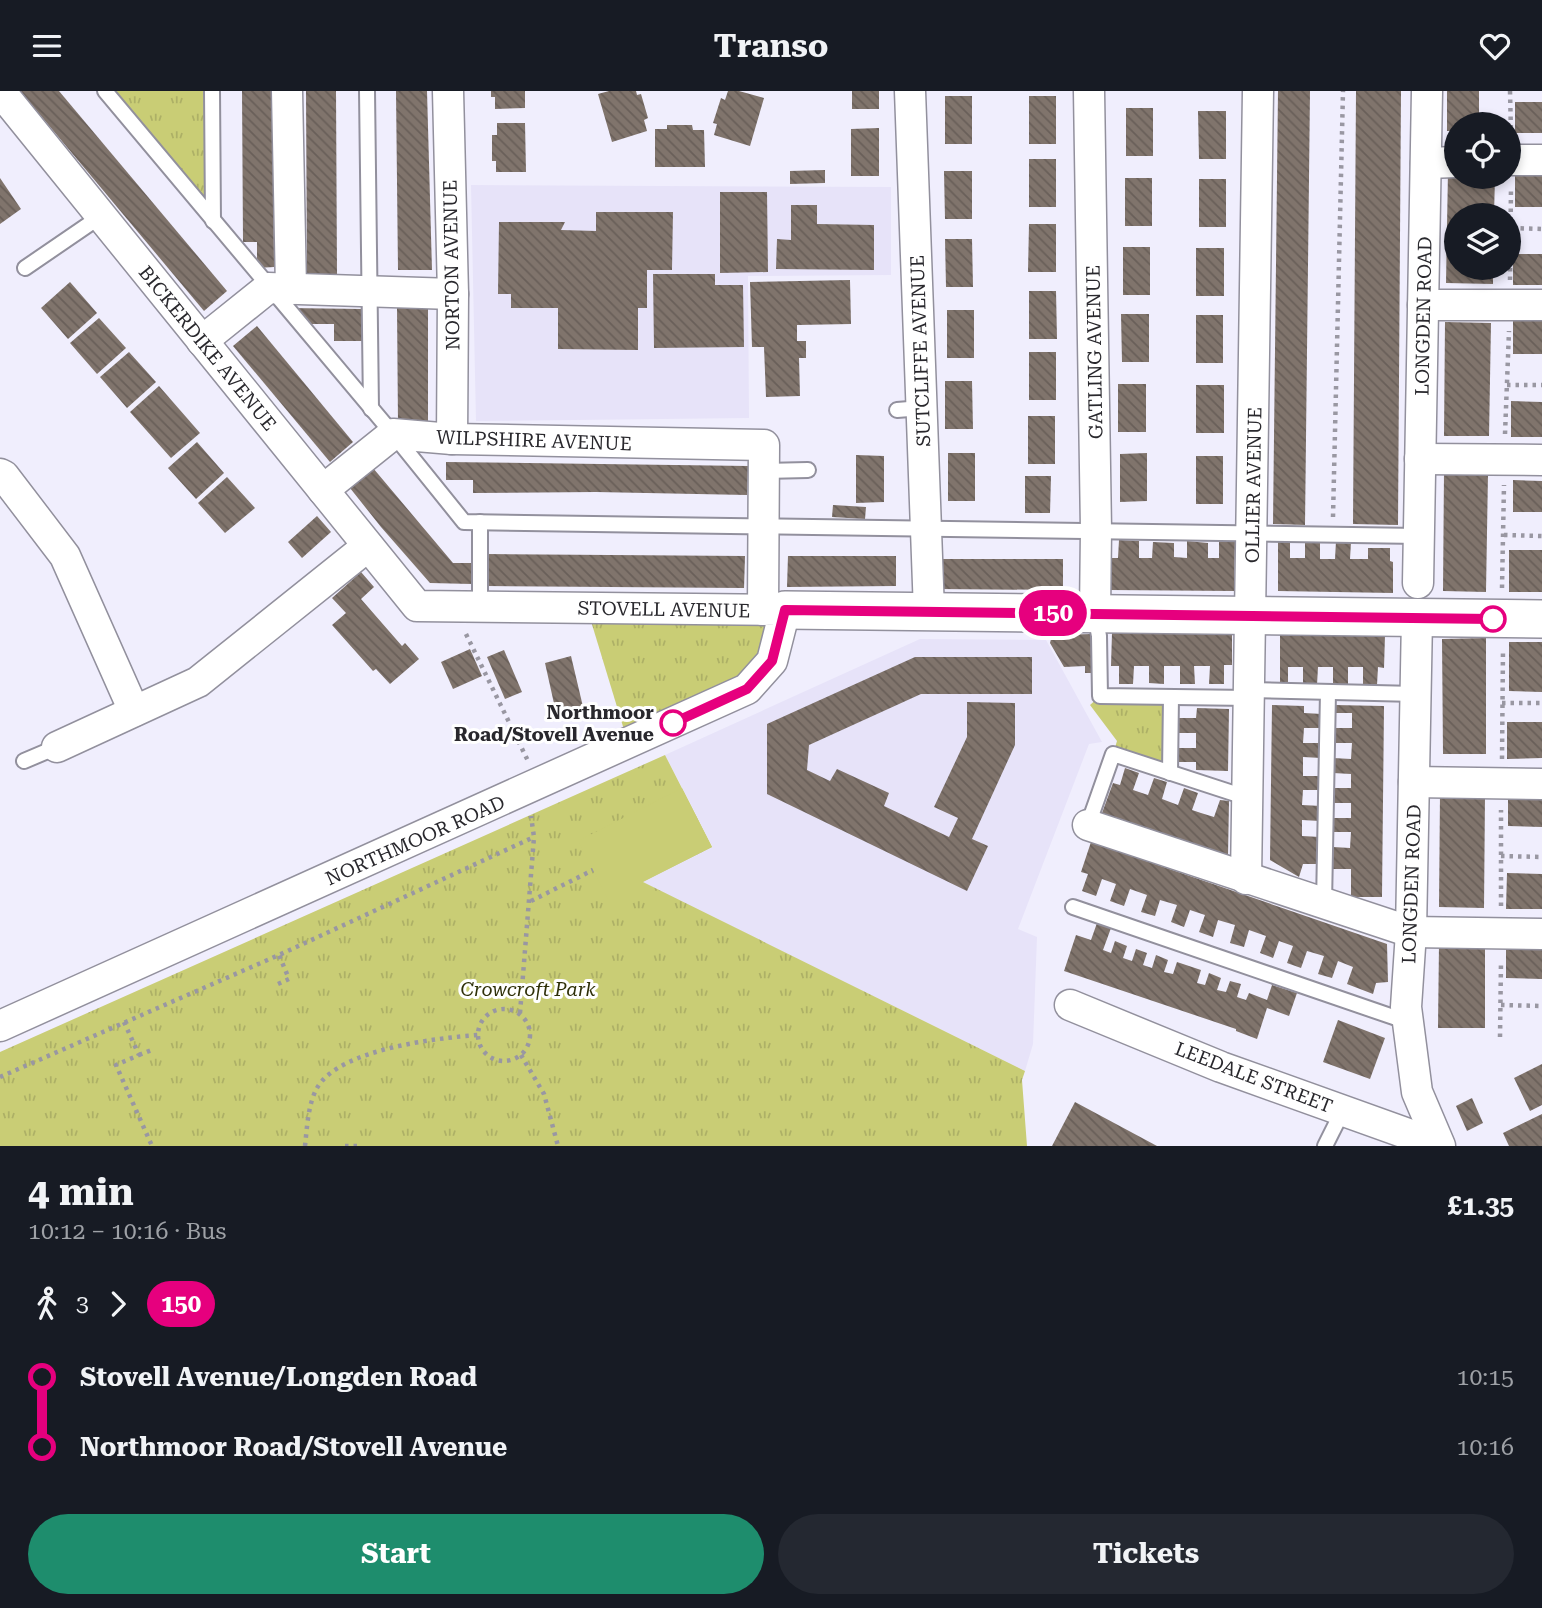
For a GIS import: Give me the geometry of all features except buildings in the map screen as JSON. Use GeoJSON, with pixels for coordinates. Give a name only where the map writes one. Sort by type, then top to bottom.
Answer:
{"type":"FeatureCollection","features":[{"type":"Feature","properties":{"kind":"street","name":"BICKERDIKE AVENUE"},"geometry":{"type":"LineString","coordinates":[[0,91],[417,606]]}},
{"type":"Feature","properties":{"kind":"street"},"geometry":{"type":"LineString","coordinates":[[280,288],[287,91]]}},
{"type":"Feature","properties":{"kind":"street","name":"NORTON AVENUE"},"geometry":{"type":"LineString","coordinates":[[448,91],[453,294],[452,439]]}},
{"type":"Feature","properties":{"kind":"street","name":"SUTCLIFFE AVENUE"},"geometry":{"type":"LineString","coordinates":[[910,91],[909,409],[926,529],[929,612]]}},
{"type":"Feature","properties":{"kind":"street","name":"GATLING AVENUE"},"geometry":{"type":"LineString","coordinates":[[1089,91],[1095,613]]}},
{"type":"Feature","properties":{"kind":"street","name":"OLLIER AVENUE"},"geometry":{"type":"LineString","coordinates":[[1247,879],[1258,91]]}},
{"type":"Feature","properties":{"kind":"street","name":"LONGDEN ROAD"},"geometry":{"type":"LineString","coordinates":[[1427,91],[1411,932],[1406,1007],[1417,1092],[1439,1145]]}},
{"type":"Feature","properties":{"kind":"street"},"geometry":{"type":"LineString","coordinates":[[1521,160],[1542,160]]}},
{"type":"Feature","properties":{"kind":"street"},"geometry":{"type":"LineString","coordinates":[[1426,163],[1444,162]]}},
{"type":"Feature","properties":{"kind":"street"},"geometry":{"type":"LineString","coordinates":[[202,341],[280,288],[453,294]]}},
{"type":"Feature","properties":{"kind":"street"},"geometry":{"type":"LineString","coordinates":[[1423,305],[1542,305]]}},
{"type":"Feature","properties":{"kind":"street"},"geometry":{"type":"LineString","coordinates":[[323,490],[393,434]]}},
{"type":"Feature","properties":{"kind":"street","name":"WILPSHIRE AVENUE"},"geometry":{"type":"LineString","coordinates":[[393,434],[764,458]]}},
{"type":"Feature","properties":{"kind":"street","name":"NORTHMOOR ROAD"},"geometry":{"type":"LineString","coordinates":[[0,1026],[747,689],[772,661],[774,610],[764,526],[764,458]]}},
{"type":"Feature","properties":{"kind":"street"},"geometry":{"type":"LineString","coordinates":[[1420,459],[1542,460]]}},
{"type":"Feature","properties":{"kind":"street"},"geometry":{"type":"LineString","coordinates":[[0,474],[65,556],[134,711]]}},
{"type":"Feature","properties":{"kind":"street"},"geometry":{"type":"LineString","coordinates":[[57,747],[198,682],[369,547]]}},
{"type":"Feature","properties":{"kind":"street","name":"STOVELL AVENUE"},"geometry":{"type":"LineString","coordinates":[[417,606],[1251,616],[1418,600],[1503,619],[1542,619]]}},
{"type":"Feature","properties":{"kind":"street"},"geometry":{"type":"LineString","coordinates":[[1414,782],[1542,784]]}},
{"type":"Feature","properties":{"kind":"street"},"geometry":{"type":"LineString","coordinates":[[1088,825],[1411,932],[1542,934]]}},
{"type":"Feature","properties":{"kind":"street","name":"LEEDALE STREET"},"geometry":{"type":"LineString","coordinates":[[1070,1005],[1222,1067],[1439,1145]]}},
{"type":"Feature","properties":{"kind":"lane"},"geometry":{"type":"LineString","coordinates":[[105,91],[213,221],[280,288],[371,409],[464,522],[1419,536]]}},
{"type":"Feature","properties":{"kind":"lane"},"geometry":{"type":"LineString","coordinates":[[212,91],[213,221]]}},
{"type":"Feature","properties":{"kind":"lane"},"geometry":{"type":"LineString","coordinates":[[367,91],[371,409]]}},
{"type":"Feature","properties":{"kind":"lane"},"geometry":{"type":"LineString","coordinates":[[25,268],[101,216]]}},
{"type":"Feature","properties":{"kind":"lane"},"geometry":{"type":"LineString","coordinates":[[764,458],[808,470]]}},
{"type":"Feature","properties":{"kind":"lane"},"geometry":{"type":"LineString","coordinates":[[466,606],[480,522]]}},
{"type":"Feature","properties":{"kind":"lane"},"geometry":{"type":"LineString","coordinates":[[1095,613],[1099,636],[1100,696],[1171,697],[1328,692],[1416,694]]}},
{"type":"Feature","properties":{"kind":"lane"},"geometry":{"type":"LineString","coordinates":[[1324,904],[1328,692]]}},
{"type":"Feature","properties":{"kind":"lane"},"geometry":{"type":"LineString","coordinates":[[1170,773],[1171,697]]}},
{"type":"Feature","properties":{"kind":"lane"},"geometry":{"type":"LineString","coordinates":[[24,761],[57,747]]}},
{"type":"Feature","properties":{"kind":"lane"},"geometry":{"type":"LineString","coordinates":[[1088,825],[1113,754],[1248,798]]}},
{"type":"Feature","properties":{"kind":"lane"},"geometry":{"type":"LineString","coordinates":[[1073,907],[1408,1022]]}},
{"type":"Feature","properties":{"kind":"lane"},"geometry":{"type":"LineString","coordinates":[[1325,1146],[1343,1110]]}},
{"type":"Feature","properties":{"kind":"path"},"geometry":{"type":"LineString","coordinates":[[1332,535],[1343,91]]}},
{"type":"Feature","properties":{"kind":"path"},"geometry":{"type":"LineString","coordinates":[[1510,91],[1510,112]]}},
{"type":"Feature","properties":{"kind":"path"},"geometry":{"type":"LineString","coordinates":[[1521,228],[1542,229]]}},
{"type":"Feature","properties":{"kind":"path"},"geometry":{"type":"LineString","coordinates":[[1507,385],[1542,386]]}},
{"type":"Feature","properties":{"kind":"path"},"geometry":{"type":"LineString","coordinates":[[1500,1037],[1504,460]]}},
{"type":"Feature","properties":{"kind":"path"},"geometry":{"type":"LineString","coordinates":[[1504,535],[1542,535]]}},
{"type":"Feature","properties":{"kind":"path"},"geometry":{"type":"LineString","coordinates":[[466,606],[530,788],[530,815],[534,837],[520,1013]]}},
{"type":"Feature","properties":{"kind":"path"},"geometry":{"type":"LineString","coordinates":[[1502,703],[1542,703]]}},
{"type":"Feature","properties":{"kind":"path"},"geometry":{"type":"LineString","coordinates":[[0,1077],[279,955],[534,837]]}},
{"type":"Feature","properties":{"kind":"path"},"geometry":{"type":"LineString","coordinates":[[1501,856],[1542,857]]}},
{"type":"Feature","properties":{"kind":"path"},"geometry":{"type":"LineString","coordinates":[[530,901],[593,870]]}},
{"type":"Feature","properties":{"kind":"path"},"geometry":{"type":"LineString","coordinates":[[278,984],[289,979],[279,955]]}},
{"type":"Feature","properties":{"kind":"path"},"geometry":{"type":"LineString","coordinates":[[1501,1005],[1542,1006]]}},
{"type":"Feature","properties":{"kind":"path"},"geometry":{"type":"LineString","coordinates":[[505,1008],[520,1013],[531,1034],[530,1042],[521,1055],[506,1062],[490,1057],[479,1044],[478,1035],[483,1019],[489,1013],[505,1008]]}},
{"type":"Feature","properties":{"kind":"path"},"geometry":{"type":"LineString","coordinates":[[124,1021],[139,1055]]}},
{"type":"Feature","properties":{"kind":"path"},"geometry":{"type":"LineString","coordinates":[[307,1146],[308,1122],[315,1090],[335,1069],[357,1059],[431,1038],[478,1035]]}},
{"type":"Feature","properties":{"kind":"path"},"geometry":{"type":"LineString","coordinates":[[152,1146],[117,1065],[154,1049]]}},
{"type":"Feature","properties":{"kind":"path"},"geometry":{"type":"LineString","coordinates":[[521,1055],[544,1094],[558,1146]]}},
{"type":"Feature","properties":{"kind":"path"},"geometry":{"type":"LineString","coordinates":[[345,1146],[362,1146]]}},
{"type":"Feature","properties":{"kind":"shaded area"},"geometry":{"type":"Polygon","coordinates":[[[471,185],[891,187],[891,275],[748,276],[749,418],[476,421],[471,185]]]}},
{"type":"Feature","properties":{"kind":"shaded area"},"geometry":{"type":"Polygon","coordinates":[[[920,639],[1046,640],[1102,742],[1089,744],[1018,929],[1037,937],[1033,1044],[1025,1071],[642,882],[712,846],[665,755],[920,639]]]}},
{"type":"Feature","properties":{"kind":"green space"},"geometry":{"type":"Polygon","coordinates":[[[105,91],[212,91],[213,221],[105,91]]]}},
{"type":"Feature","properties":{"kind":"green space"},"geometry":{"type":"Polygon","coordinates":[[[587,608],[785,610],[772,661],[628,743],[587,608]]]}},
{"type":"Feature","properties":{"kind":"green space"},"geometry":{"type":"Polygon","coordinates":[[[1100,696],[1171,697],[1170,773],[1113,754],[1117,741],[1090,705],[1100,696]]]}},
{"type":"Feature","properties":{"kind":"green space","name":"Crowcroft Park"},"geometry":{"type":"Polygon","coordinates":[[[665,755],[712,847],[643,882],[1025,1071],[1022,1080],[1027,1146],[0,1146],[0,1052],[665,755]]]}},
{"type":"Feature","properties":{"kind":"green space"},"geometry":{"type":"Polygon","coordinates":[[[682,788],[712,847],[608,899],[578,841],[682,788]]]}},
{"type":"Feature","properties":{"kind":"bus line","name":"150"},"geometry":{"type":"LineString","coordinates":[[673,723],[747,689],[772,661],[785,610],[1493,619]]}},
{"type":"Feature","properties":{"kind":"place","name":"Northmoor Road/Stovell Avenue"},"geometry":{"type":"Point","coordinates":[673,723]}}]}
